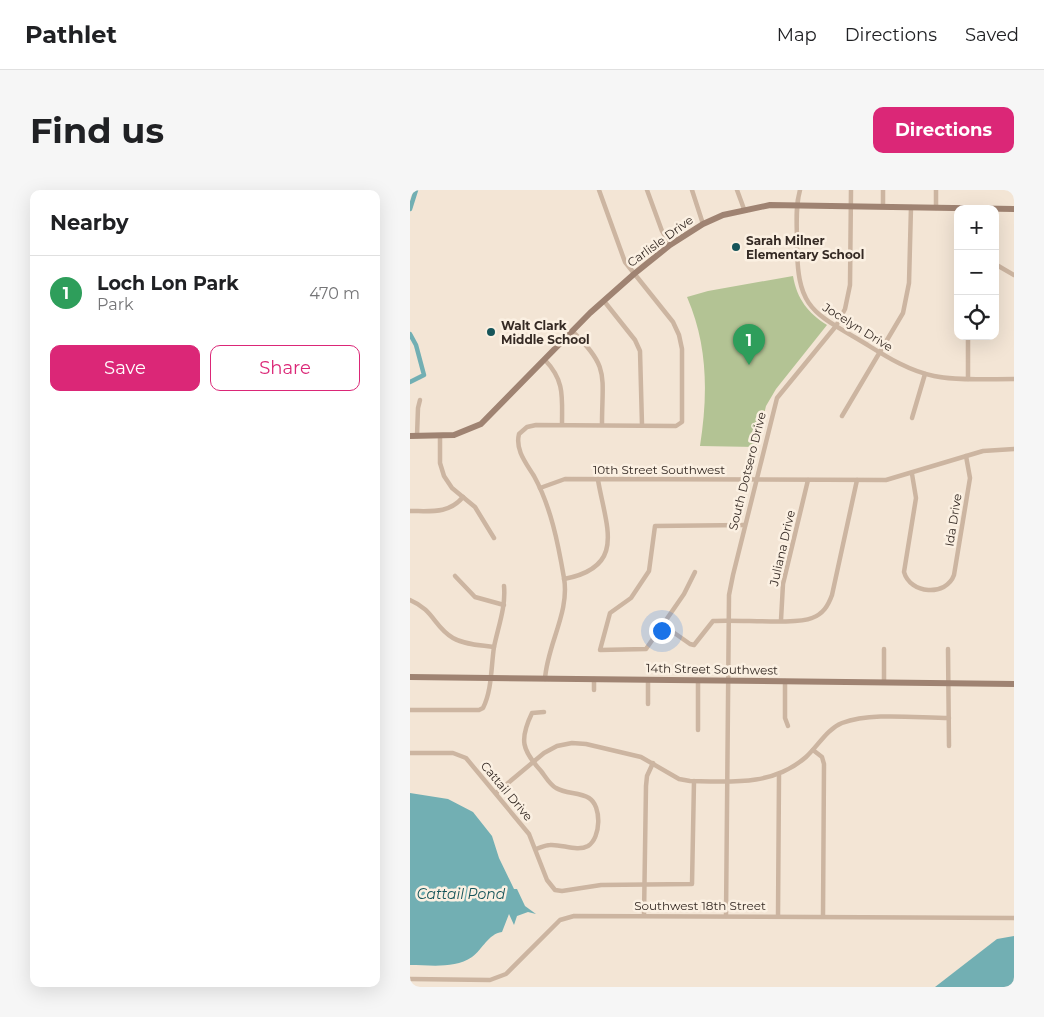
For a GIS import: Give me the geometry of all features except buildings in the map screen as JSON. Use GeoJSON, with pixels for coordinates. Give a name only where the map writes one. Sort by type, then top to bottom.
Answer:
{"type":"FeatureCollection","features":[{"type":"Feature","properties":{"kind":"street"},"geometry":{"type":"LineString","coordinates":[[546,679],[546,665],[565,592],[564,579],[548,507],[540,488],[520,453],[519,434],[530,426],[562,424],[676,426],[682,424],[682,349],[679,335],[673,322],[622,257],[599,190]]}},
{"type":"Feature","properties":{"kind":"street"},"geometry":{"type":"LineString","coordinates":[[647,190],[662,232],[670,245]]}},
{"type":"Feature","properties":{"kind":"street"},"geometry":{"type":"LineString","coordinates":[[692,190],[703,224]]}},
{"type":"Feature","properties":{"kind":"street"},"geometry":{"type":"LineString","coordinates":[[737,190],[744,209]]}},
{"type":"Feature","properties":{"kind":"street","name":"Jocelyn Drive"},"geometry":{"type":"LineString","coordinates":[[800,190],[797,205],[797,268],[799,286],[810,307],[822,319],[880,353],[925,374],[968,379],[1014,379]]}},
{"type":"Feature","properties":{"kind":"street","name":"South Dotsero Drive"},"geometry":{"type":"LineString","coordinates":[[726,916],[729,596],[755,480],[777,398],[836,326],[849,297],[851,190]]}},
{"type":"Feature","properties":{"kind":"street"},"geometry":{"type":"LineString","coordinates":[[883,190],[883,206]]}},
{"type":"Feature","properties":{"kind":"street"},"geometry":{"type":"LineString","coordinates":[[936,190],[936,208]]}},
{"type":"Feature","properties":{"kind":"street","name":"Carlisle Drive"},"geometry":{"type":"LineString","coordinates":[[414,436],[460,434],[481,424],[604,300],[670,245],[703,224],[744,209],[770,205],[954,209]]}},
{"type":"Feature","properties":{"kind":"street"},"geometry":{"type":"LineString","coordinates":[[842,416],[899,322],[908,295],[911,207]]}},
{"type":"Feature","properties":{"kind":"street","name":"Carlisle Drive"},"geometry":{"type":"LineString","coordinates":[[999,209],[1014,209]]}},
{"type":"Feature","properties":{"kind":"street"},"geometry":{"type":"LineString","coordinates":[[999,266],[1014,275]]}},
{"type":"Feature","properties":{"kind":"street"},"geometry":{"type":"LineString","coordinates":[[604,300],[636,340],[640,351],[642,424]]}},
{"type":"Feature","properties":{"kind":"street"},"geometry":{"type":"LineString","coordinates":[[573,332],[589,347],[600,364],[602,424]]}},
{"type":"Feature","properties":{"kind":"street"},"geometry":{"type":"LineString","coordinates":[[968,340],[968,379]]}},
{"type":"Feature","properties":{"kind":"street"},"geometry":{"type":"LineString","coordinates":[[546,360],[557,373],[562,386],[562,424]]}},
{"type":"Feature","properties":{"kind":"street"},"geometry":{"type":"LineString","coordinates":[[912,418],[925,374]]}},
{"type":"Feature","properties":{"kind":"street"},"geometry":{"type":"LineString","coordinates":[[414,436],[420,400]]}},
{"type":"Feature","properties":{"kind":"street"},"geometry":{"type":"LineString","coordinates":[[440,436],[442,473],[447,483],[475,507],[494,538]]}},
{"type":"Feature","properties":{"kind":"street","name":"10th Street Southwest"},"geometry":{"type":"LineString","coordinates":[[540,488],[565,479],[886,480],[912,474],[966,456],[991,450],[1014,449]]}},
{"type":"Feature","properties":{"kind":"street","name":"Ida Drive"},"geometry":{"type":"LineString","coordinates":[[912,474],[916,498],[904,566],[905,576],[910,583],[917,586],[939,590],[948,586],[954,575],[970,478],[966,456]]}},
{"type":"Feature","properties":{"kind":"street"},"geometry":{"type":"LineString","coordinates":[[564,579],[582,576],[593,570],[606,555],[608,537],[598,480]]}},
{"type":"Feature","properties":{"kind":"street","name":"Juliana Drive"},"geometry":{"type":"LineString","coordinates":[[781,620],[783,584],[808,480]]}},
{"type":"Feature","properties":{"kind":"street"},"geometry":{"type":"LineString","coordinates":[[663,625],[694,645],[712,622],[811,618],[828,605],[857,480]]}},
{"type":"Feature","properties":{"kind":"street"},"geometry":{"type":"LineString","coordinates":[[410,511],[444,511],[454,507],[463,497]]}},
{"type":"Feature","properties":{"kind":"street"},"geometry":{"type":"LineString","coordinates":[[695,572],[684,594],[645,650],[599,649],[610,613],[631,598],[649,571],[654,547],[654,527],[744,526]]}},
{"type":"Feature","properties":{"kind":"street"},"geometry":{"type":"LineString","coordinates":[[455,576],[475,597],[504,605]]}},
{"type":"Feature","properties":{"kind":"street"},"geometry":{"type":"LineString","coordinates":[[410,710],[481,710],[485,704],[491,678],[494,648],[504,605],[504,586]]}},
{"type":"Feature","properties":{"kind":"street"},"geometry":{"type":"LineString","coordinates":[[410,600],[426,608],[453,638],[466,643],[494,648]]}},
{"type":"Feature","properties":{"kind":"street"},"geometry":{"type":"LineString","coordinates":[[884,649],[884,682]]}},
{"type":"Feature","properties":{"kind":"street"},"geometry":{"type":"LineString","coordinates":[[948,649],[949,746]]}},
{"type":"Feature","properties":{"kind":"street","name":"14th Street Southwest"},"geometry":{"type":"LineString","coordinates":[[410,677],[1014,684]]}},
{"type":"Feature","properties":{"kind":"street"},"geometry":{"type":"LineString","coordinates":[[594,679],[594,690]]}},
{"type":"Feature","properties":{"kind":"street"},"geometry":{"type":"LineString","coordinates":[[648,680],[648,704]]}},
{"type":"Feature","properties":{"kind":"street"},"geometry":{"type":"LineString","coordinates":[[698,680],[698,730]]}},
{"type":"Feature","properties":{"kind":"street"},"geometry":{"type":"LineString","coordinates":[[785,681],[785,718],[788,726]]}},
{"type":"Feature","properties":{"kind":"street"},"geometry":{"type":"LineString","coordinates":[[536,849],[551,845],[580,848],[589,845],[596,834],[597,812],[591,799],[556,788],[533,763],[524,748],[524,735],[532,713],[544,712]]}},
{"type":"Feature","properties":{"kind":"street"},"geometry":{"type":"LineString","coordinates":[[496,793],[552,748],[576,743],[641,757],[680,778],[694,781],[758,781],[779,775],[798,764],[832,729],[855,720],[949,718]]}},
{"type":"Feature","properties":{"kind":"street"},"geometry":{"type":"LineString","coordinates":[[813,750],[822,757],[824,764],[823,916]]}},
{"type":"Feature","properties":{"kind":"street","name":"Cattail Drive"},"geometry":{"type":"LineString","coordinates":[[410,753],[460,754],[468,760],[528,832],[547,880],[555,890],[566,891],[601,886],[645,884]]}},
{"type":"Feature","properties":{"kind":"street"},"geometry":{"type":"LineString","coordinates":[[644,915],[646,779],[653,763]]}},
{"type":"Feature","properties":{"kind":"street"},"geometry":{"type":"LineString","coordinates":[[778,916],[779,775]]}},
{"type":"Feature","properties":{"kind":"street"},"geometry":{"type":"LineString","coordinates":[[645,884],[687,885],[693,883],[694,781]]}},
{"type":"Feature","properties":{"kind":"street","name":"Southwest 18th Street"},"geometry":{"type":"LineString","coordinates":[[410,979],[490,980],[500,977],[506,974],[566,916],[1014,918]]}},
{"type":"Feature","properties":{"kind":"green space"},"geometry":{"type":"Polygon","coordinates":[[[793,276],[797,292],[804,305],[814,316],[827,325],[776,389],[766,406],[756,447],[700,446],[705,389],[704,370],[699,333],[687,297],[708,291],[793,276]]]}},
{"type":"Feature","properties":{"kind":"water","name":"Cattail Pond"},"geometry":{"type":"Polygon","coordinates":[[[410,793],[448,799],[473,812],[492,836],[499,858],[514,889],[517,889],[525,906],[536,914],[528,912],[517,916],[514,925],[509,914],[502,932],[489,939],[476,954],[465,961],[442,966],[410,965],[410,793]]]}},
{"type":"Feature","properties":{"kind":"water"},"geometry":{"type":"Polygon","coordinates":[[[1014,936],[1014,987],[935,987],[997,939],[1014,936]]]}},
{"type":"Feature","properties":{"kind":"waterway"},"geometry":{"type":"LineString","coordinates":[[410,209],[416,190]]}},
{"type":"Feature","properties":{"kind":"waterway"},"geometry":{"type":"LineString","coordinates":[[410,334],[416,345],[424,375],[410,382]]}},
{"type":"Feature","properties":{"kind":"place","name":"Sarah Milner Elementary School"},"geometry":{"type":"Point","coordinates":[736,247]}},
{"type":"Feature","properties":{"kind":"place","name":"Walt Clark Middle School"},"geometry":{"type":"Point","coordinates":[491,332]}},
{"type":"Feature","properties":{"kind":"place","name":"Loch Lon Park"},"geometry":{"type":"Point","coordinates":[749,365]}}]}
